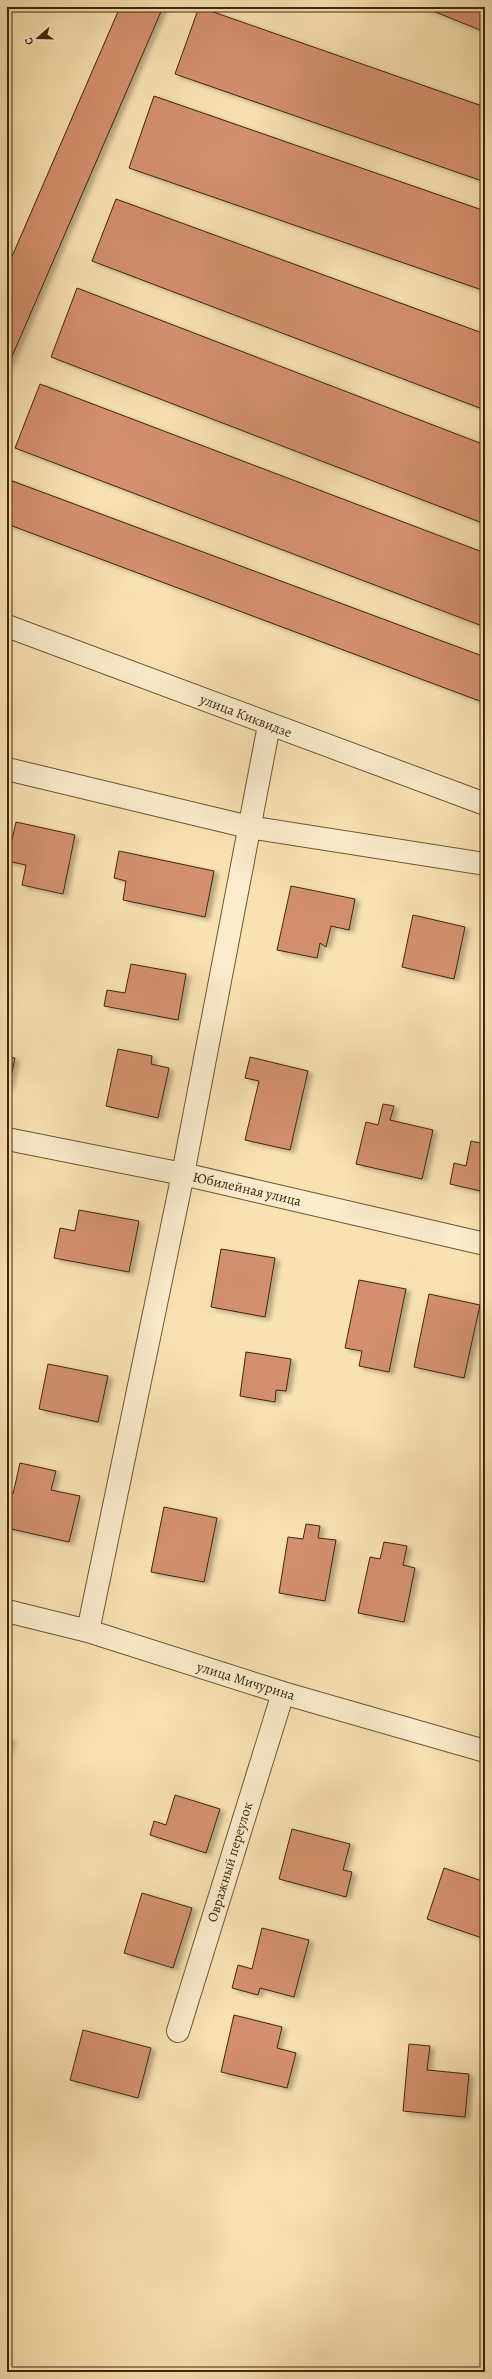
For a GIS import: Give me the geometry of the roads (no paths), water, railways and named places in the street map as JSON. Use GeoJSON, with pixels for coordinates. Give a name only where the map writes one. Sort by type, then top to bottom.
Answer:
{"type":"FeatureCollection","features":[{"type":"Feature","properties":{"kind":"street","name":"улица Киквидзе"},"geometry":{"type":"LineString","coordinates":[[7,626],[485,804]]}},
{"type":"Feature","properties":{"kind":"street"},"geometry":{"type":"LineString","coordinates":[[88,1631],[183,1174],[269,724]]}},
{"type":"Feature","properties":{"kind":"street"},"geometry":{"type":"LineString","coordinates":[[7,769],[250,827],[485,864]]}},
{"type":"Feature","properties":{"kind":"street","name":"Юбилейная улица"},"geometry":{"type":"LineString","coordinates":[[7,1139],[183,1174],[485,1244]]}},
{"type":"Feature","properties":{"kind":"street","name":"улица Мичурина"},"geometry":{"type":"LineString","coordinates":[[7,1611],[88,1631],[283,1693],[485,1751]]}},
{"type":"Feature","properties":{"kind":"street","name":"Овражный переулок"},"geometry":{"type":"LineString","coordinates":[[178,2031],[283,1693]]}}]}
